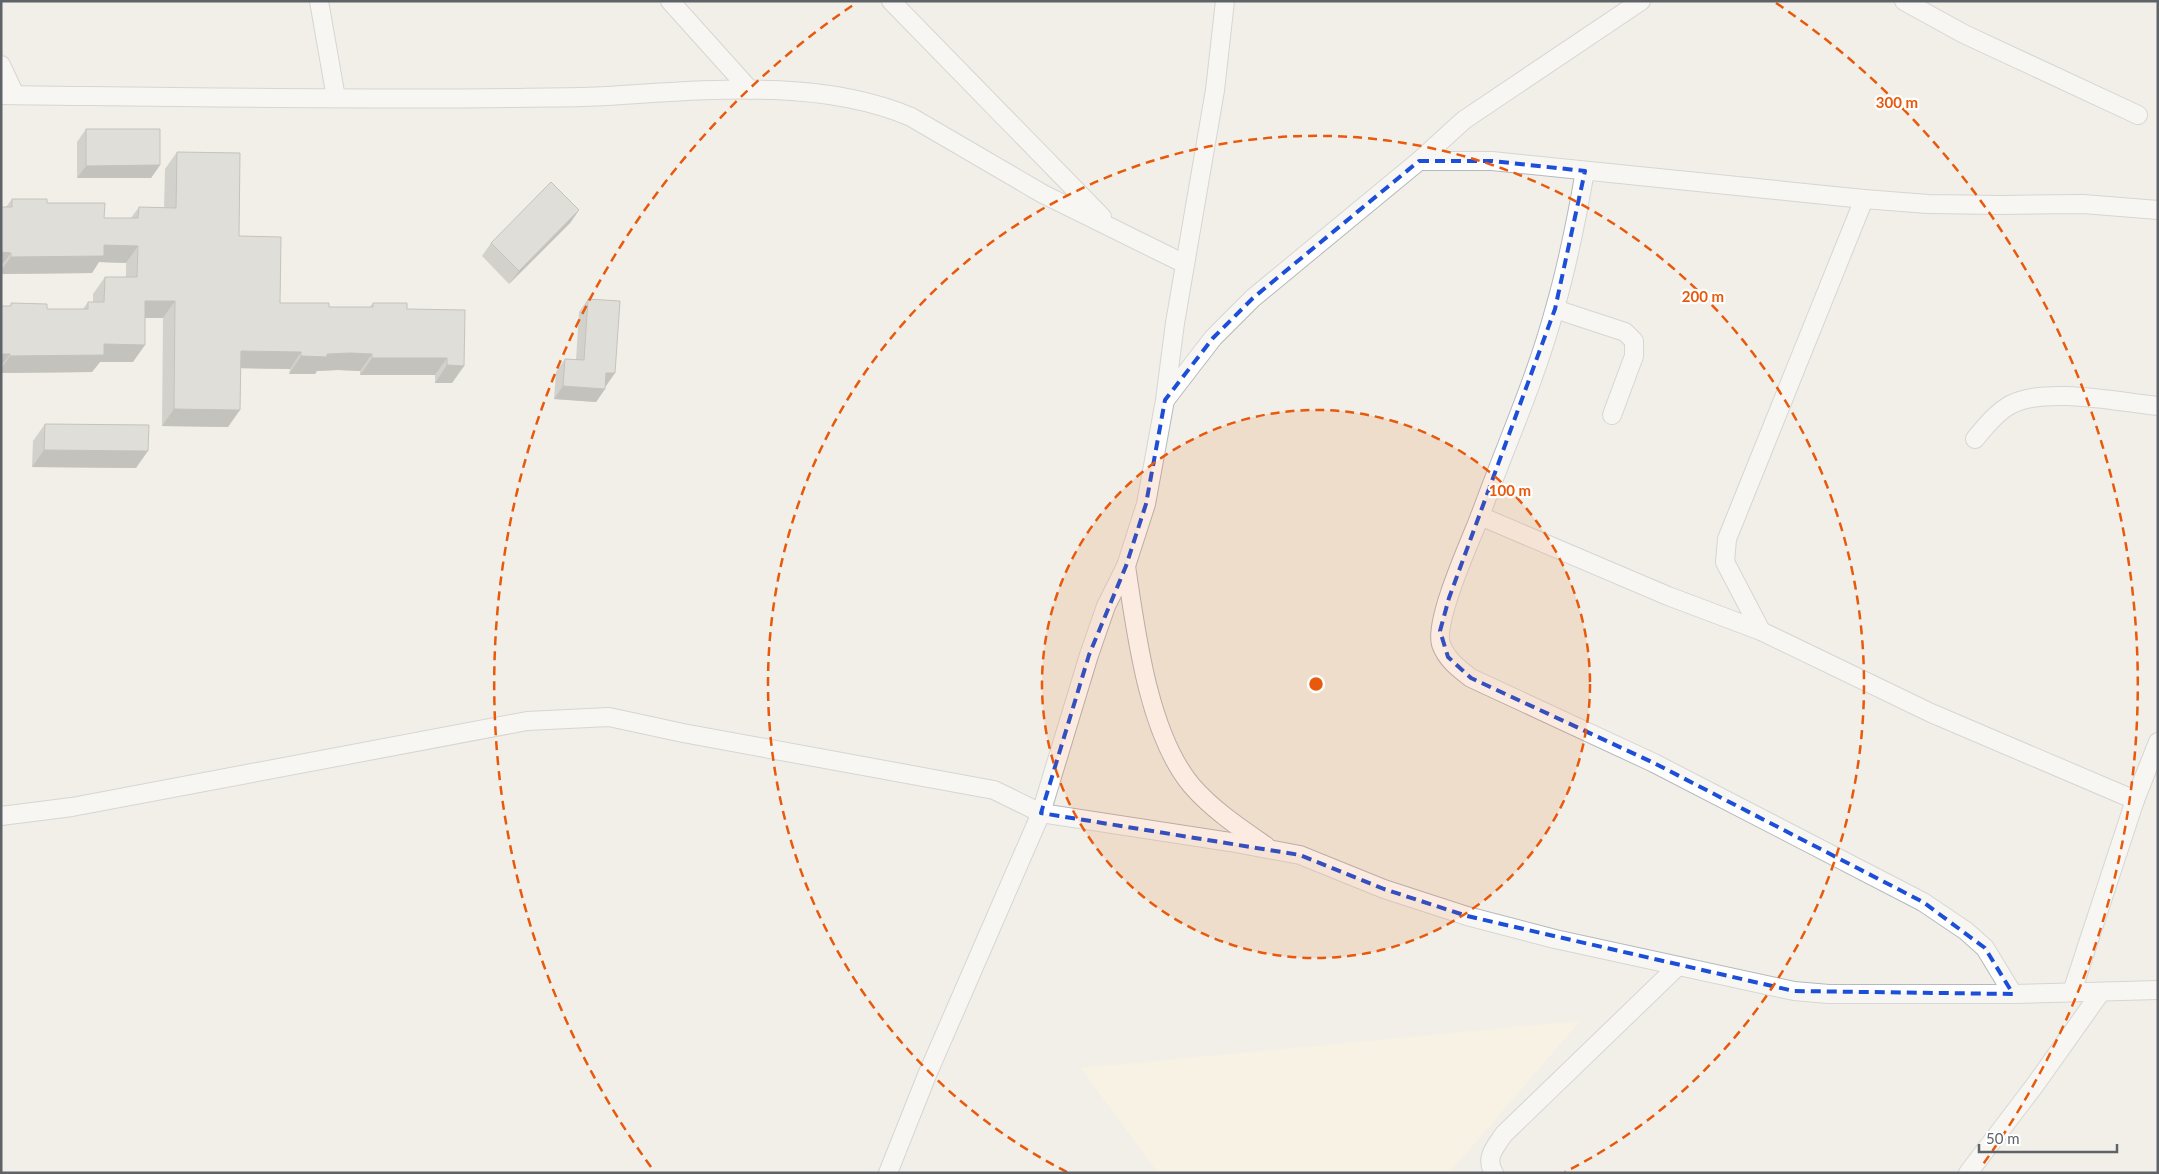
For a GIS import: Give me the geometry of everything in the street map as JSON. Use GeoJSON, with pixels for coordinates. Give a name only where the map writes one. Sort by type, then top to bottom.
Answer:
{"type":"FeatureCollection","features":[{"type":"Feature","properties":{"kind":"street"},"geometry":{"type":"LineString","coordinates":[[319,1],[336,98]]}},
{"type":"Feature","properties":{"kind":"street"},"geometry":{"type":"LineString","coordinates":[[670,1],[750,90]]}},
{"type":"Feature","properties":{"kind":"street"},"geometry":{"type":"LineString","coordinates":[[888,1173],[927,1075],[1042,813],[1089,655],[1106,606],[1126,566],[1146,504],[1165,400],[1175,323],[1215,90],[1225,1]]}},
{"type":"Feature","properties":{"kind":"street"},"geometry":{"type":"LineString","coordinates":[[1165,400],[1214,338],[1253,298],[1419,161],[1464,120],[1641,1]]}},
{"type":"Feature","properties":{"kind":"street"},"geometry":{"type":"LineString","coordinates":[[1904,1],[1964,34],[2138,115]]}},
{"type":"Feature","properties":{"kind":"street"},"geometry":{"type":"LineString","coordinates":[[897,3],[1112,228]]}},
{"type":"Feature","properties":{"kind":"street"},"geometry":{"type":"LineString","coordinates":[[1,65],[8,95],[336,98],[605,96],[706,89],[750,90],[854,98],[888,107],[911,117],[1043,194],[1185,264]]}},
{"type":"Feature","properties":{"kind":"street"},"geometry":{"type":"LineString","coordinates":[[1419,161],[1492,160],[1864,199],[1992,205],[2083,204],[2158,210]]}},
{"type":"Feature","properties":{"kind":"street"},"geometry":{"type":"LineString","coordinates":[[1586,170],[1555,309],[1531,383],[1449,598],[1440,631],[1441,644],[1448,657],[1458,669],[1471,678],[1654,762],[1923,902],[1966,932],[1984,948],[2013,994]]}},
{"type":"Feature","properties":{"kind":"street"},"geometry":{"type":"LineString","coordinates":[[1761,631],[1725,562],[1727,539],[1864,199]]}},
{"type":"Feature","properties":{"kind":"street"},"geometry":{"type":"LineString","coordinates":[[1555,309],[1625,332],[1634,341],[1634,356],[1612,415]]}},
{"type":"Feature","properties":{"kind":"street"},"geometry":{"type":"LineString","coordinates":[[1974,439],[1996,416],[2009,406],[2027,398],[2048,396],[2158,406]]}},
{"type":"Feature","properties":{"kind":"street"},"geometry":{"type":"LineString","coordinates":[[1480,516],[1650,588],[1761,631],[1931,712],[2135,800]]}},
{"type":"Feature","properties":{"kind":"street"},"geometry":{"type":"LineString","coordinates":[[1126,566],[1137,640],[1155,710],[1168,750],[1192,786],[1230,821],[1271,849]]}},
{"type":"Feature","properties":{"kind":"street"},"geometry":{"type":"LineString","coordinates":[[1,816],[82,805],[527,721],[609,717],[683,733],[994,790],[1042,813],[1300,855],[1384,889],[1467,916],[1555,939],[1794,991],[1829,994],[2013,994],[2158,990]]}},
{"type":"Feature","properties":{"kind":"street"},"geometry":{"type":"LineString","coordinates":[[2072,992],[2135,800],[2158,742]]}},
{"type":"Feature","properties":{"kind":"street"},"geometry":{"type":"LineString","coordinates":[[1494,1173],[1490,1167],[1491,1154],[1504,1134],[1678,966]]}},
{"type":"Feature","properties":{"kind":"street"},"geometry":{"type":"LineString","coordinates":[[1968,1173],[2035,1086],[2101,992]]}},
{"type":"Feature","properties":{"kind":"highlighted area"},"geometry":{"type":"Polygon","coordinates":[[[1419,161],[1492,161],[1585,171],[1555,309],[1449,598],[1440,631],[1448,657],[1471,678],[1654,763],[1923,902],[1985,948],[2013,994],[1794,991],[1467,916],[1384,889],[1300,855],[1041,813],[1089,655],[1126,566],[1146,504],[1165,400],[1213,338],[1253,298],[1419,161]]]}},
{"type":"Feature","properties":{"kind":"shaded area"},"geometry":{"type":"Polygon","coordinates":[[[1580,1021],[1449,1173],[1158,1173],[1081,1068],[1580,1021]]]}},
{"type":"Feature","properties":{"kind":"building"},"geometry":{"type":"Polygon","coordinates":[[[86,129],[160,129],[160,165],[86,166],[86,129]]]}},
{"type":"Feature","properties":{"kind":"building"},"geometry":{"type":"Polygon","coordinates":[[[177,152],[240,153],[239,236],[281,237],[280,303],[329,303],[329,307],[373,307],[373,303],[407,303],[407,309],[465,310],[464,366],[447,365],[447,358],[372,358],[372,354],[350,353],[327,354],[327,357],[301,356],[301,352],[241,351],[240,410],[174,409],[175,301],[145,301],[145,345],[104,344],[104,355],[10,356],[10,354],[1,354],[1,306],[11,306],[11,303],[47,304],[47,309],[88,309],[88,302],[104,302],[105,277],[137,277],[138,246],[104,245],[104,256],[11,257],[11,253],[1,252],[1,207],[12,207],[12,199],[47,199],[47,203],[105,203],[104,218],[138,218],[139,207],[176,208],[177,152]]]}},
{"type":"Feature","properties":{"kind":"building"},"geometry":{"type":"Polygon","coordinates":[[[551,182],[579,210],[519,271],[491,243],[551,182]]]}},
{"type":"Feature","properties":{"kind":"building"},"geometry":{"type":"Polygon","coordinates":[[[588,299],[620,301],[615,373],[606,373],[605,389],[563,386],[565,359],[584,360],[588,299]]]}},
{"type":"Feature","properties":{"kind":"building"},"geometry":{"type":"Polygon","coordinates":[[[45,424],[149,425],[148,451],[44,450],[45,424]]]}}]}
